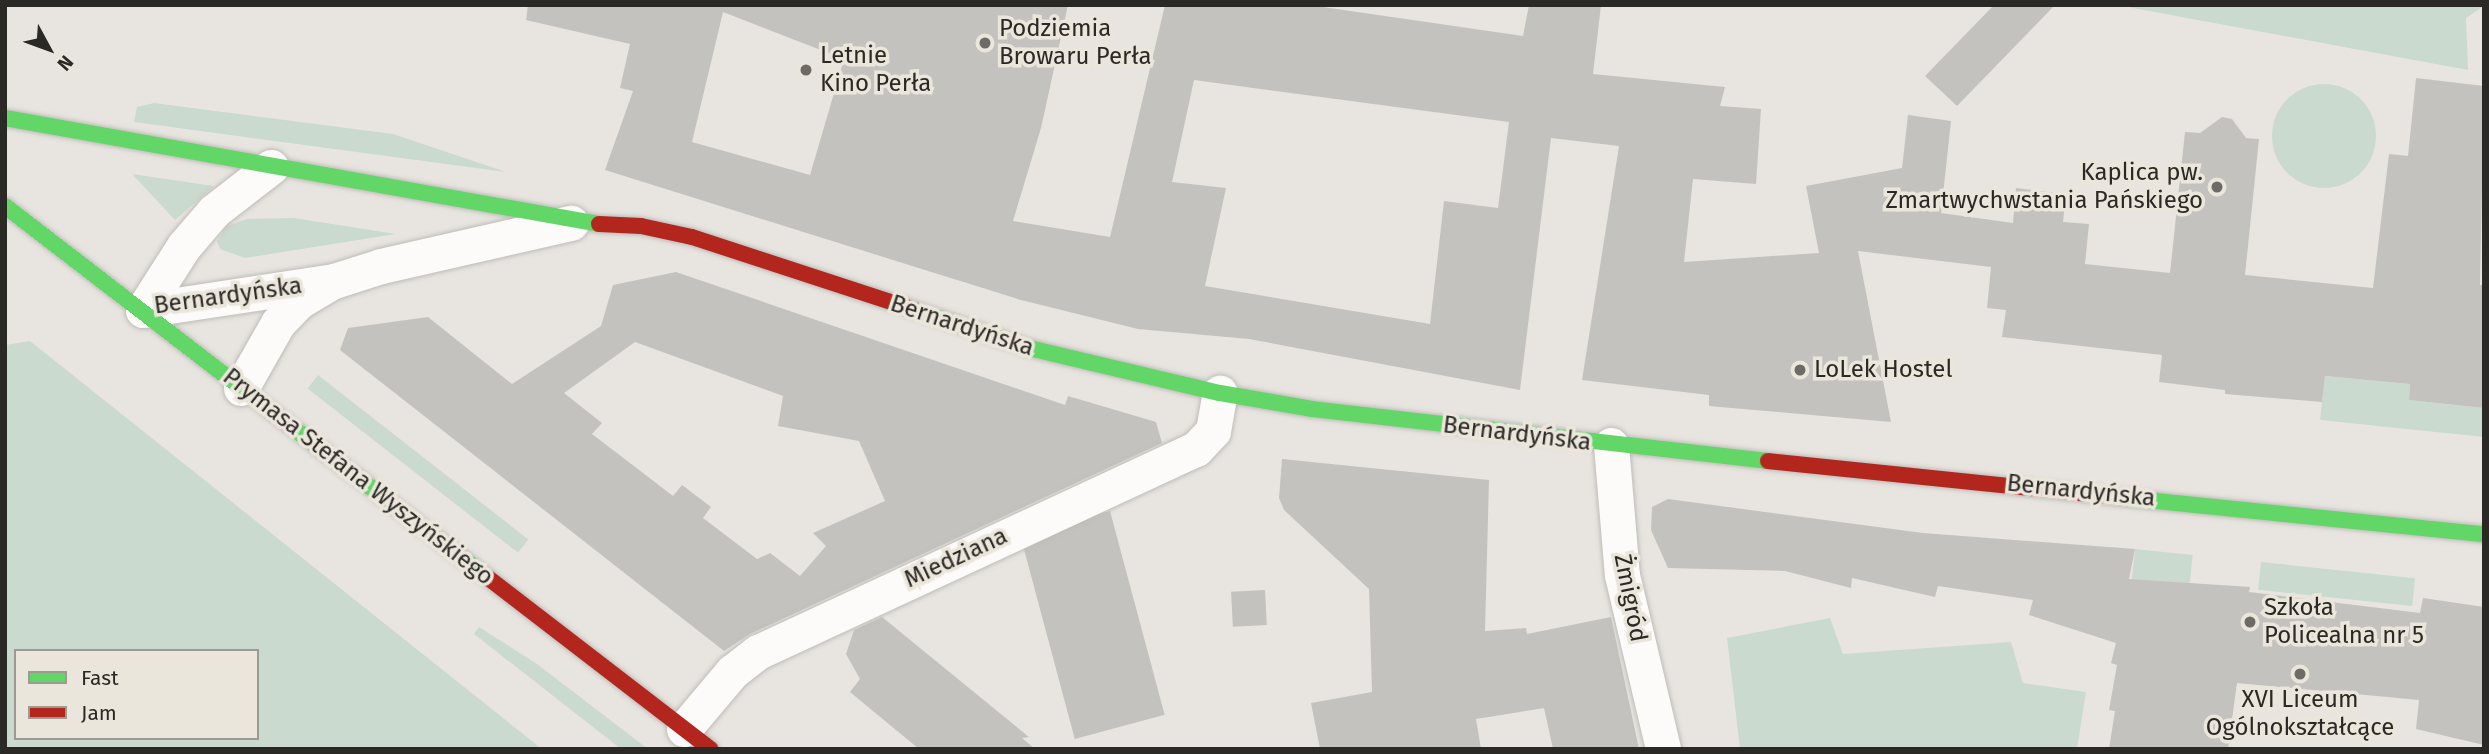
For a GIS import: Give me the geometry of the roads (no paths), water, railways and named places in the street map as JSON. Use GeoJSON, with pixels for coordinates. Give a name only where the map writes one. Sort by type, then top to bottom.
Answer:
{"type":"FeatureCollection","features":[{"type":"Feature","properties":{"kind":"street","name":"Bernardyńska"},"geometry":{"type":"LineString","coordinates":[[5,118],[573,223],[641,226],[692,237],[1029,348],[1220,393],[1312,409],[1611,445],[2484,534]]}},
{"type":"Feature","properties":{"kind":"street","name":"Bernardyńska"},"geometry":{"type":"LineString","coordinates":[[143,310],[184,246],[214,211],[271,167]]}},
{"type":"Feature","properties":{"kind":"street","name":"Prymasa Stefana Wyszyńskiego"},"geometry":{"type":"LineString","coordinates":[[5,206],[697,739]]}},
{"type":"Feature","properties":{"kind":"street","name":"Bernardyńska"},"geometry":{"type":"LineString","coordinates":[[143,310],[334,281],[382,266],[573,223]]}},
{"type":"Feature","properties":{"kind":"street","name":"Bernardyńska"},"geometry":{"type":"LineString","coordinates":[[242,388],[278,323],[298,302],[334,281]]}},
{"type":"Feature","properties":{"kind":"street","name":"Miedziana"},"geometry":{"type":"LineString","coordinates":[[697,739],[721,683],[758,652],[1196,449],[1213,431],[1220,393]]}},
{"type":"Feature","properties":{"kind":"street","name":"Żmigród"},"geometry":{"type":"LineString","coordinates":[[1611,445],[1622,575],[1663,749]]}},
{"type":"Feature","properties":{"kind":"place","name":"Podziemia Browaru Perła"},"geometry":{"type":"Point","coordinates":[985,43]}},
{"type":"Feature","properties":{"kind":"place","name":"Letnie Kino Perła"},"geometry":{"type":"Point","coordinates":[806,70]}},
{"type":"Feature","properties":{"kind":"place","name":"Kaplica pw. Zmartwychwstania Pańskiego"},"geometry":{"type":"Point","coordinates":[2217,187]}},
{"type":"Feature","properties":{"kind":"place","name":"LoLek Hostel"},"geometry":{"type":"Point","coordinates":[1800,370]}},
{"type":"Feature","properties":{"kind":"place","name":"Szkoła Policealna nr 5"},"geometry":{"type":"Point","coordinates":[2250,622]}},
{"type":"Feature","properties":{"kind":"place","name":"XVI Liceum Ogólnokształcące"},"geometry":{"type":"Point","coordinates":[2300,674]}}]}
